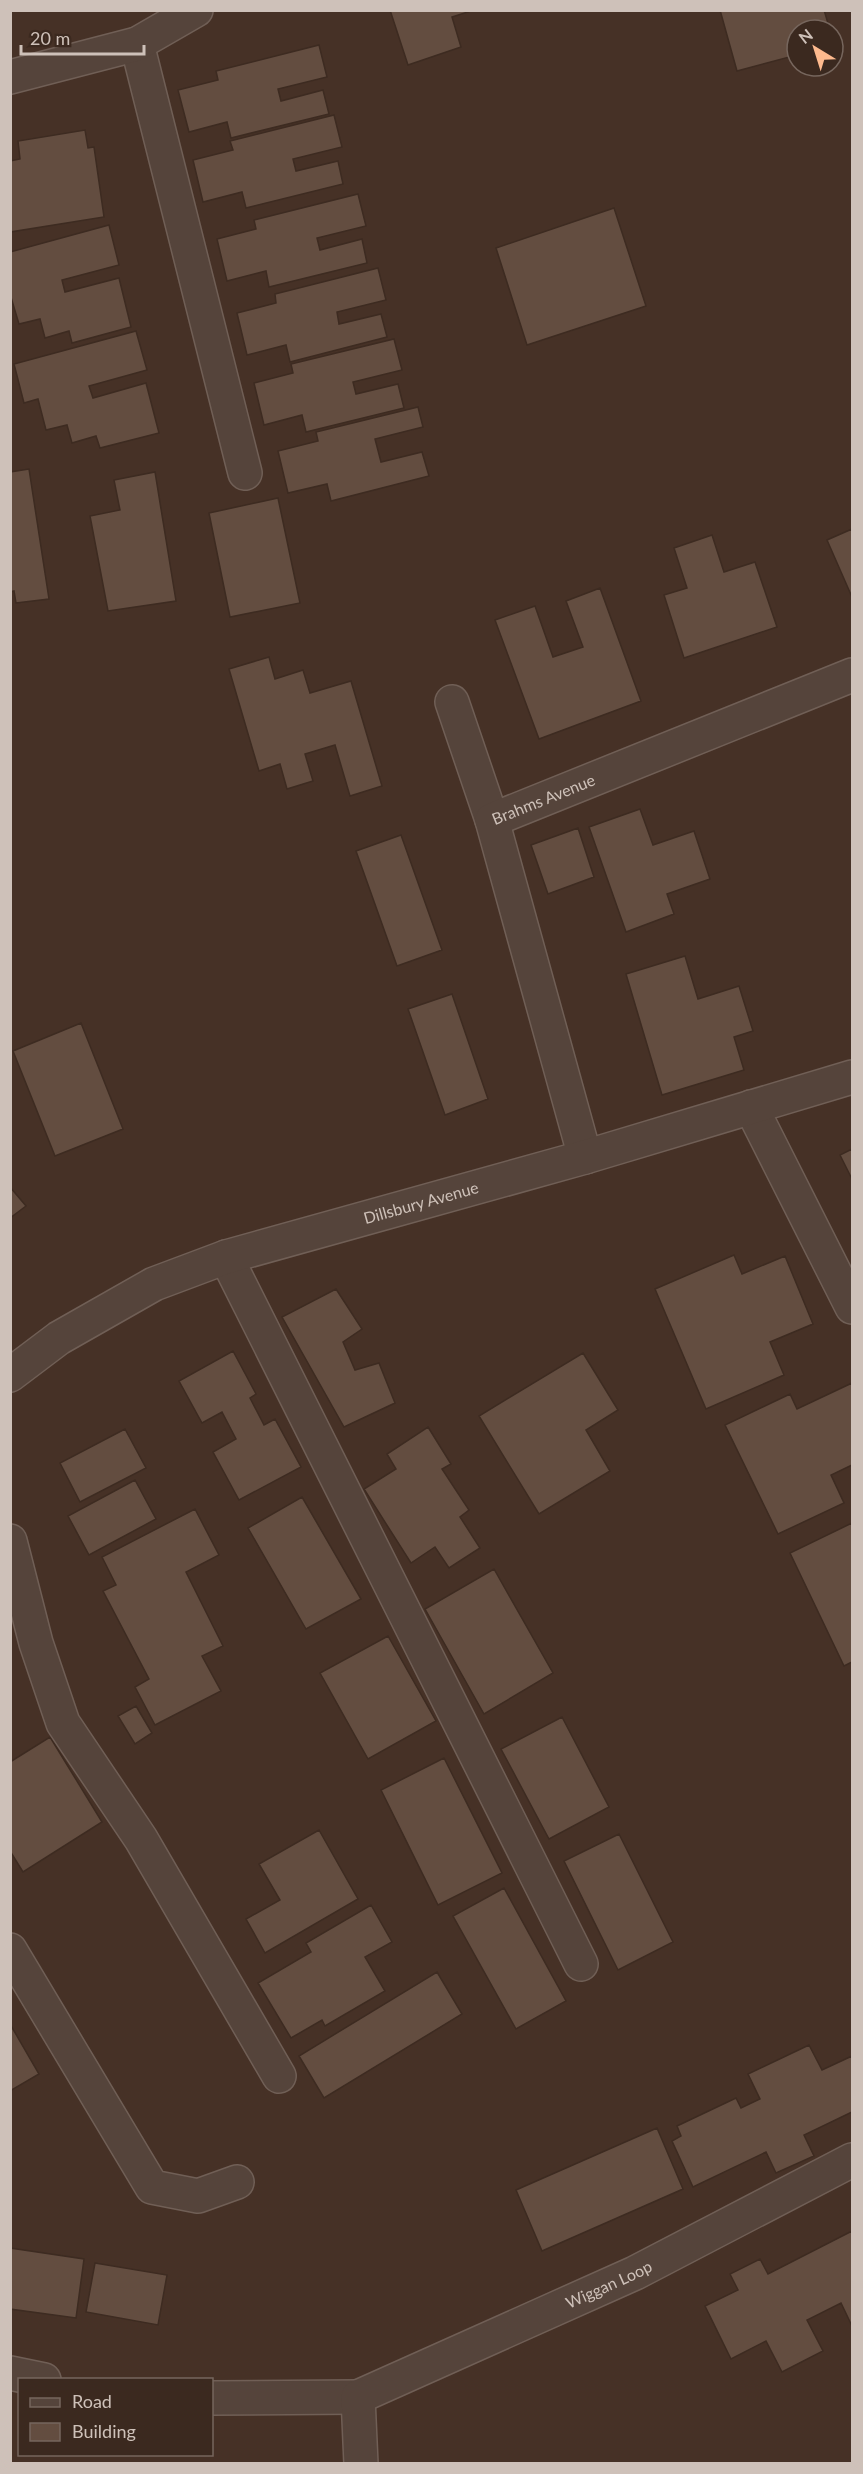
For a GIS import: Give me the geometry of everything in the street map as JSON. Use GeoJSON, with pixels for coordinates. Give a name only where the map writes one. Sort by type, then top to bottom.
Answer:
{"type":"FeatureCollection","features":[{"type":"Feature","properties":{"kind":"street"},"geometry":{"type":"LineString","coordinates":[[10,77],[137,44],[196,10]]}},
{"type":"Feature","properties":{"kind":"street"},"geometry":{"type":"LineString","coordinates":[[137,44],[245,473]]}},
{"type":"Feature","properties":{"kind":"street","name":"Brahms Avenue"},"geometry":{"type":"LineString","coordinates":[[585,1157],[492,820],[852,675]]}},
{"type":"Feature","properties":{"kind":"street"},"geometry":{"type":"LineString","coordinates":[[452,702],[492,820]]}},
{"type":"Feature","properties":{"kind":"street","name":"Dillsbury Avenue"},"geometry":{"type":"LineString","coordinates":[[11,1374],[60,1338],[154,1284],[226,1257],[585,1157],[852,1077]]}},
{"type":"Feature","properties":{"kind":"street"},"geometry":{"type":"LineString","coordinates":[[751,1107],[852,1307]]}},
{"type":"Feature","properties":{"kind":"street"},"geometry":{"type":"LineString","coordinates":[[226,1257],[581,1964]]}},
{"type":"Feature","properties":{"kind":"street"},"geometry":{"type":"LineString","coordinates":[[10,1541],[36,1643],[63,1724],[141,1839],[279,2076]]}},
{"type":"Feature","properties":{"kind":"street"},"geometry":{"type":"LineString","coordinates":[[10,1950],[152,2187],[198,2196],[237,2182]]}},
{"type":"Feature","properties":{"kind":"street","name":"Wiggan Loop"},"geometry":{"type":"LineString","coordinates":[[213,2398],[358,2397],[635,2273],[852,2160]]}},
{"type":"Feature","properties":{"kind":"street"},"geometry":{"type":"LineString","coordinates":[[10,2373],[38,2378]]}},
{"type":"Feature","properties":{"kind":"street"},"geometry":{"type":"LineString","coordinates":[[358,2397],[361,2463]]}},
{"type":"Feature","properties":{"kind":"building"},"geometry":{"type":"Polygon","coordinates":[[[390,10],[471,11],[452,17],[461,47],[408,65],[390,10]]]}},
{"type":"Feature","properties":{"kind":"building"},"geometry":{"type":"Polygon","coordinates":[[[720,10],[824,10],[826,18],[785,18],[785,58],[737,71],[720,10]]]}},
{"type":"Feature","properties":{"kind":"building"},"geometry":{"type":"Polygon","coordinates":[[[319,45],[327,77],[278,89],[281,101],[323,90],[329,114],[231,138],[227,122],[189,132],[178,90],[218,80],[216,71],[319,45]]]}},
{"type":"Feature","properties":{"kind":"building"},"geometry":{"type":"Polygon","coordinates":[[[334,115],[342,147],[293,159],[296,171],[338,161],[343,184],[246,208],[242,192],[203,202],[193,160],[233,150],[230,141],[334,115]]]}},
{"type":"Feature","properties":{"kind":"building"},"geometry":{"type":"Polygon","coordinates":[[[85,130],[88,148],[94,147],[104,217],[10,232],[10,161],[20,159],[18,141],[85,130]]]}},
{"type":"Feature","properties":{"kind":"building"},"geometry":{"type":"Polygon","coordinates":[[[358,194],[366,226],[317,238],[320,250],[362,239],[367,263],[269,287],[266,271],[227,281],[217,239],[256,229],[254,220],[358,194]]]}},
{"type":"Feature","properties":{"kind":"building"},"geometry":{"type":"Polygon","coordinates":[[[614,208],[646,306],[527,345],[496,248],[614,208]]]}},
{"type":"Feature","properties":{"kind":"building"},"geometry":{"type":"Polygon","coordinates":[[[109,225],[119,265],[62,280],[65,292],[119,278],[131,327],[72,343],[69,331],[45,338],[40,319],[19,324],[10,294],[10,252],[109,225]]]}},
{"type":"Feature","properties":{"kind":"building"},"geometry":{"type":"Polygon","coordinates":[[[378,268],[386,300],[337,312],[339,324],[381,314],[387,337],[290,362],[286,345],[247,355],[237,313],[276,303],[275,294],[378,268]]]}},
{"type":"Feature","properties":{"kind":"building"},"geometry":{"type":"Polygon","coordinates":[[[136,331],[147,370],[89,386],[93,398],[146,383],[159,433],[100,448],[96,436],[72,443],[67,425],[46,430],[38,399],[24,403],[14,364],[136,331]]]}},
{"type":"Feature","properties":{"kind":"building"},"geometry":{"type":"Polygon","coordinates":[[[394,339],[402,370],[353,382],[356,394],[398,384],[404,408],[306,432],[302,415],[264,425],[254,383],[293,373],[291,364],[394,339]]]}},
{"type":"Feature","properties":{"kind":"building"},"geometry":{"type":"Polygon","coordinates":[[[418,407],[423,427],[375,439],[381,462],[422,452],[429,476],[331,501],[327,484],[288,493],[278,451],[318,441],[316,432],[418,407]]]}},
{"type":"Feature","properties":{"kind":"building"},"geometry":{"type":"Polygon","coordinates":[[[29,469],[49,599],[16,603],[14,591],[10,592],[10,472],[29,469]]]}},
{"type":"Feature","properties":{"kind":"building"},"geometry":{"type":"Polygon","coordinates":[[[155,472],[176,601],[108,611],[90,516],[120,510],[114,480],[155,472]]]}},
{"type":"Feature","properties":{"kind":"building"},"geometry":{"type":"Polygon","coordinates":[[[278,498],[300,603],[230,617],[209,513],[278,498]]]}},
{"type":"Feature","properties":{"kind":"building"},"geometry":{"type":"Polygon","coordinates":[[[852,529],[852,597],[827,540],[852,529]]]}},
{"type":"Feature","properties":{"kind":"building"},"geometry":{"type":"Polygon","coordinates":[[[712,535],[724,572],[755,562],[777,627],[684,658],[664,595],[687,588],[674,548],[712,535]]]}},
{"type":"Feature","properties":{"kind":"building"},"geometry":{"type":"Polygon","coordinates":[[[600,588],[641,701],[539,739],[495,620],[535,606],[553,657],[583,647],[566,601],[600,588]]]}},
{"type":"Feature","properties":{"kind":"building"},"geometry":{"type":"Polygon","coordinates":[[[269,657],[275,679],[303,670],[310,693],[351,681],[382,786],[350,796],[335,745],[305,754],[313,781],[287,789],[280,764],[259,771],[229,669],[269,657]]]}},
{"type":"Feature","properties":{"kind":"building"},"geometry":{"type":"Polygon","coordinates":[[[640,809],[653,845],[694,831],[710,879],[667,894],[674,914],[626,932],[589,827],[640,809]]]}},
{"type":"Feature","properties":{"kind":"building"},"geometry":{"type":"Polygon","coordinates":[[[578,828],[594,877],[548,894],[531,845],[578,828]]]}},
{"type":"Feature","properties":{"kind":"building"},"geometry":{"type":"Polygon","coordinates":[[[401,835],[442,950],[397,966],[356,851],[401,835]]]}},
{"type":"Feature","properties":{"kind":"building"},"geometry":{"type":"Polygon","coordinates":[[[685,956],[698,999],[739,986],[753,1031],[734,1037],[744,1070],[662,1095],[626,974],[685,956]]]}},
{"type":"Feature","properties":{"kind":"building"},"geometry":{"type":"Polygon","coordinates":[[[452,994],[488,1099],[445,1115],[408,1009],[452,994]]]}},
{"type":"Feature","properties":{"kind":"building"},"geometry":{"type":"Polygon","coordinates":[[[81,1023],[123,1129],[55,1156],[13,1051],[81,1023]]]}},
{"type":"Feature","properties":{"kind":"building"},"geometry":{"type":"Polygon","coordinates":[[[852,1149],[852,1179],[840,1155],[852,1149]]]}},
{"type":"Feature","properties":{"kind":"building"},"geometry":{"type":"Polygon","coordinates":[[[10,1187],[26,1206],[10,1218],[10,1187]]]}},
{"type":"Feature","properties":{"kind":"building"},"geometry":{"type":"Polygon","coordinates":[[[734,1255],[742,1274],[785,1256],[813,1324],[770,1342],[784,1375],[706,1409],[655,1289],[734,1255]]]}},
{"type":"Feature","properties":{"kind":"building"},"geometry":{"type":"Polygon","coordinates":[[[336,1289],[362,1329],[343,1342],[355,1370],[379,1363],[395,1403],[344,1427],[282,1317],[336,1289]]]}},
{"type":"Feature","properties":{"kind":"building"},"geometry":{"type":"Polygon","coordinates":[[[233,1351],[256,1394],[250,1398],[264,1425],[275,1419],[301,1467],[239,1500],[213,1452],[236,1439],[222,1412],[202,1423],[179,1381],[233,1351]]]}},
{"type":"Feature","properties":{"kind":"building"},"geometry":{"type":"Polygon","coordinates":[[[583,1353],[618,1410],[586,1430],[610,1471],[539,1514],[479,1416],[583,1353]]]}},
{"type":"Feature","properties":{"kind":"building"},"geometry":{"type":"Polygon","coordinates":[[[852,1383],[852,1465],[831,1475],[844,1503],[778,1534],[725,1425],[790,1394],[797,1409],[852,1383]]]}},
{"type":"Feature","properties":{"kind":"building"},"geometry":{"type":"Polygon","coordinates":[[[428,1427],[451,1464],[442,1469],[469,1510],[460,1517],[480,1548],[449,1568],[435,1547],[411,1563],[364,1489],[396,1469],[387,1454],[428,1427]]]}},
{"type":"Feature","properties":{"kind":"building"},"geometry":{"type":"Polygon","coordinates":[[[125,1429],[146,1468],[80,1502],[60,1463],[125,1429]]]}},
{"type":"Feature","properties":{"kind":"building"},"geometry":{"type":"Polygon","coordinates":[[[135,1480],[156,1519],[89,1555],[68,1516],[135,1480]]]}},
{"type":"Feature","properties":{"kind":"building"},"geometry":{"type":"Polygon","coordinates":[[[302,1497],[361,1599],[306,1629],[248,1528],[302,1497]]]}},
{"type":"Feature","properties":{"kind":"building"},"geometry":{"type":"Polygon","coordinates":[[[195,1509],[219,1555],[186,1572],[223,1646],[202,1656],[221,1691],[155,1725],[135,1687],[149,1679],[103,1591],[116,1585],[102,1557],[195,1509]]]}},
{"type":"Feature","properties":{"kind":"building"},"geometry":{"type":"Polygon","coordinates":[[[852,1523],[852,1662],[844,1666],[790,1553],[852,1523]]]}},
{"type":"Feature","properties":{"kind":"building"},"geometry":{"type":"Polygon","coordinates":[[[494,1569],[553,1673],[484,1714],[425,1609],[494,1569]]]}},
{"type":"Feature","properties":{"kind":"building"},"geometry":{"type":"Polygon","coordinates":[[[388,1636],[436,1721],[368,1759],[320,1673],[388,1636]]]}},
{"type":"Feature","properties":{"kind":"building"},"geometry":{"type":"Polygon","coordinates":[[[136,1706],[152,1733],[135,1744],[118,1716],[136,1706]]]}},
{"type":"Feature","properties":{"kind":"building"},"geometry":{"type":"Polygon","coordinates":[[[562,1717],[609,1807],[549,1839],[501,1749],[562,1717]]]}},
{"type":"Feature","properties":{"kind":"building"},"geometry":{"type":"Polygon","coordinates":[[[50,1737],[102,1822],[23,1872],[10,1851],[10,1762],[50,1737]]]}},
{"type":"Feature","properties":{"kind":"building"},"geometry":{"type":"Polygon","coordinates":[[[444,1758],[502,1873],[438,1905],[381,1790],[444,1758]]]}},
{"type":"Feature","properties":{"kind":"building"},"geometry":{"type":"Polygon","coordinates":[[[319,1830],[358,1899],[265,1953],[246,1919],[280,1900],[259,1864],[319,1830]]]}},
{"type":"Feature","properties":{"kind":"building"},"geometry":{"type":"Polygon","coordinates":[[[619,1834],[673,1942],[618,1970],[564,1861],[619,1834]]]}},
{"type":"Feature","properties":{"kind":"building"},"geometry":{"type":"Polygon","coordinates":[[[504,1888],[566,2001],[516,2029],[453,1916],[504,1888]]]}},
{"type":"Feature","properties":{"kind":"building"},"geometry":{"type":"Polygon","coordinates":[[[371,1905],[392,1942],[365,1957],[385,1991],[325,2026],[322,2020],[291,2038],[258,1983],[311,1952],[306,1943],[371,1905]]]}},
{"type":"Feature","properties":{"kind":"building"},"geometry":{"type":"Polygon","coordinates":[[[437,1972],[462,2014],[324,2098],[299,2056],[437,1972]]]}},
{"type":"Feature","properties":{"kind":"building"},"geometry":{"type":"Polygon","coordinates":[[[10,2024],[39,2074],[10,2091],[10,2024]]]}},
{"type":"Feature","properties":{"kind":"building"},"geometry":{"type":"Polygon","coordinates":[[[809,2045],[822,2070],[852,2056],[852,2112],[804,2135],[814,2156],[776,2173],[766,2152],[693,2187],[672,2141],[681,2136],[677,2126],[736,2098],[741,2108],[760,2099],[748,2074],[809,2045]]]}},
{"type":"Feature","properties":{"kind":"building"},"geometry":{"type":"Polygon","coordinates":[[[657,2128],[683,2189],[542,2251],[516,2190],[657,2128]]]}},
{"type":"Feature","properties":{"kind":"building"},"geometry":{"type":"Polygon","coordinates":[[[852,2231],[852,2326],[841,2303],[807,2320],[823,2351],[782,2372],[766,2341],[731,2359],[705,2306],[738,2290],[730,2274],[760,2259],[768,2274],[852,2231]]]}},
{"type":"Feature","properties":{"kind":"building"},"geometry":{"type":"Polygon","coordinates":[[[10,2248],[84,2259],[76,2318],[10,2309],[10,2248]]]}},
{"type":"Feature","properties":{"kind":"building"},"geometry":{"type":"Polygon","coordinates":[[[95,2263],[167,2275],[158,2325],[86,2312],[95,2263]]]}}]}
